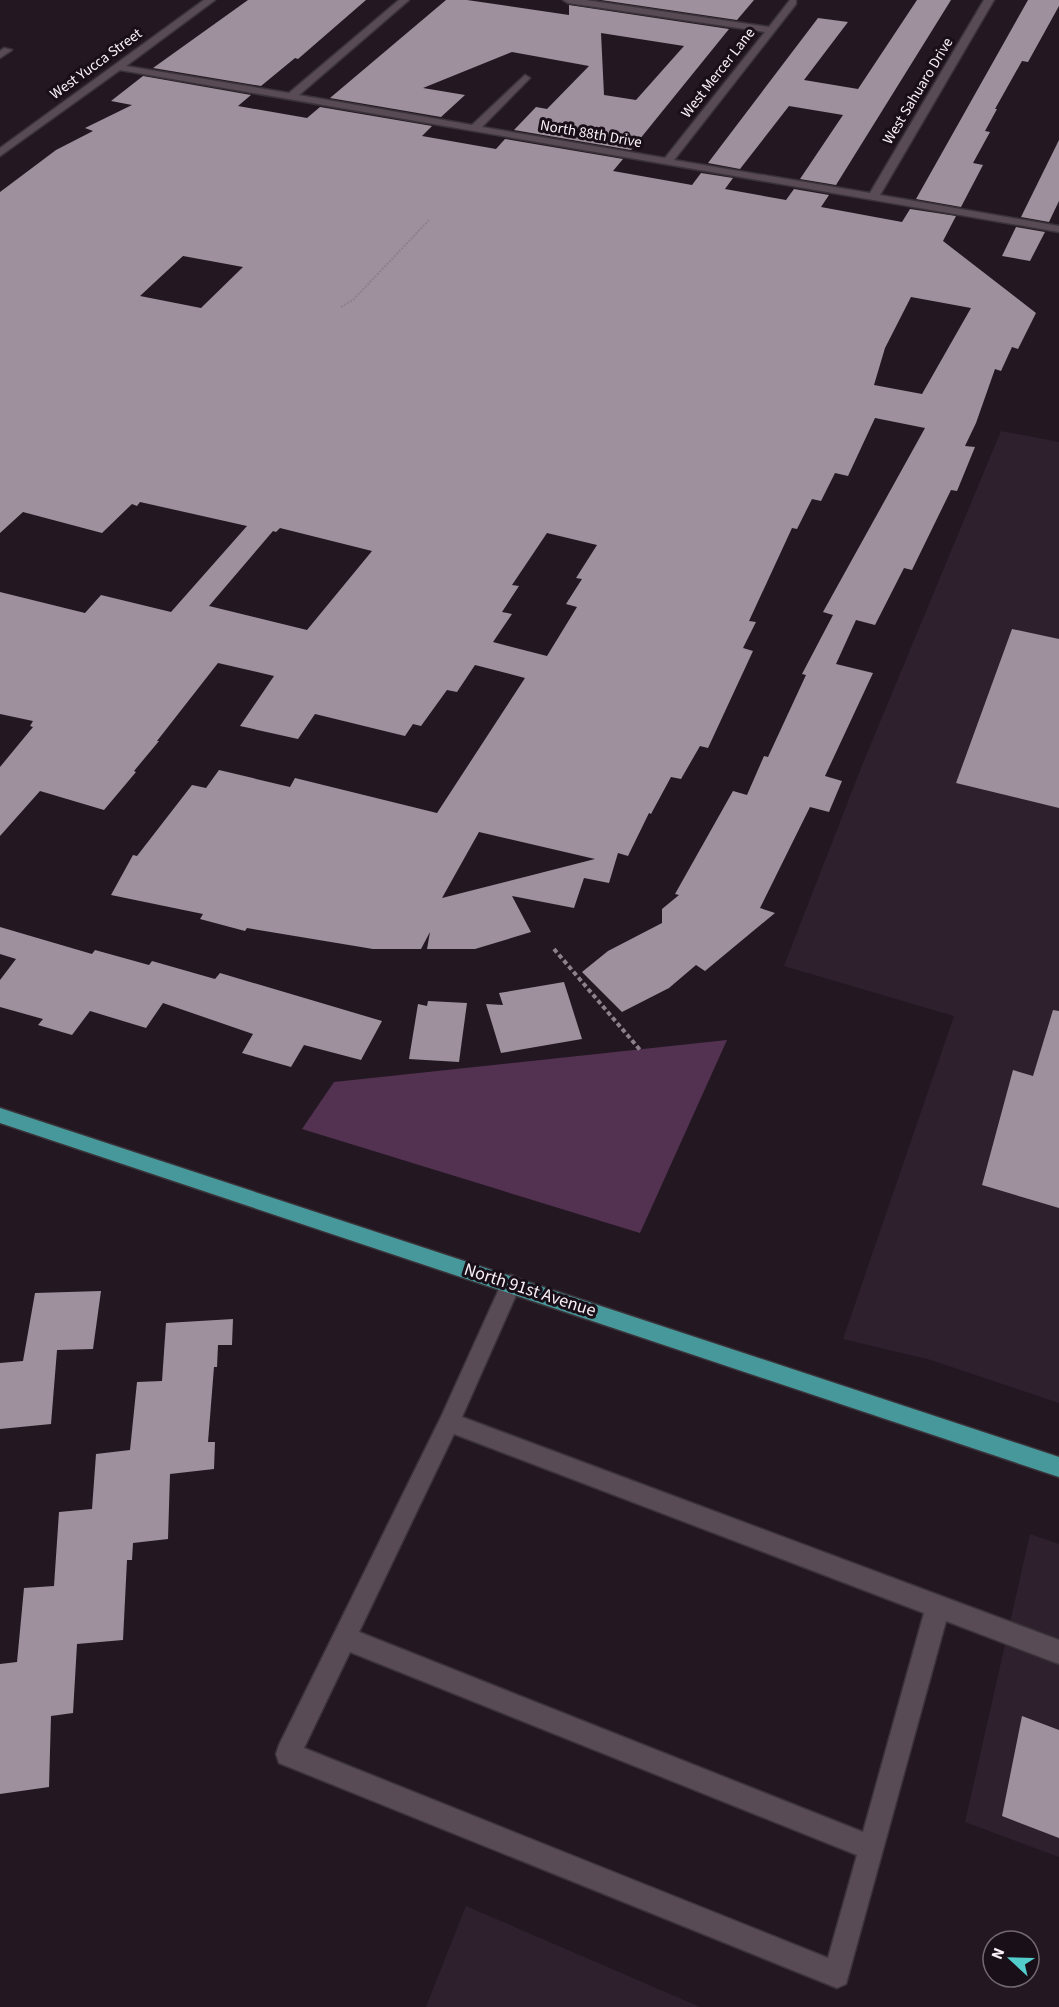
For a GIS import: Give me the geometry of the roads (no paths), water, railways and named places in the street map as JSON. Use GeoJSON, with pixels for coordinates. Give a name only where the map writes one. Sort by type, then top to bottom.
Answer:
{"type":"FeatureCollection","features":[{"type":"Feature","properties":{"kind":"main road","name":"North 91st Avenue"},"geometry":{"type":"LineString","coordinates":[[0,1115],[1059,1467]]}},
{"type":"Feature","properties":{"kind":"street","name":"West Yucca Street"},"geometry":{"type":"LineString","coordinates":[[0,153],[210,0]]}},
{"type":"Feature","properties":{"kind":"street"},"geometry":{"type":"LineString","coordinates":[[291,97],[404,0]]}},
{"type":"Feature","properties":{"kind":"street"},"geometry":{"type":"LineString","coordinates":[[568,0],[771,30]]}},
{"type":"Feature","properties":{"kind":"street","name":"West Sahuaro Drive"},"geometry":{"type":"LineString","coordinates":[[873,197],[989,0]]}},
{"type":"Feature","properties":{"kind":"street","name":"West Mercer Lane"},"geometry":{"type":"LineString","coordinates":[[667,162],[793,2]]}},
{"type":"Feature","properties":{"kind":"street","name":"North 88th Drive"},"geometry":{"type":"LineString","coordinates":[[118,67],[1059,229]]}},
{"type":"Feature","properties":{"kind":"street"},"geometry":{"type":"LineString","coordinates":[[474,129],[525,78]]}},
{"type":"Feature","properties":{"kind":"street"},"geometry":{"type":"LineString","coordinates":[[511,1284],[449,1422],[288,1754],[837,1975],[938,1606]]}},
{"type":"Feature","properties":{"kind":"street"},"geometry":{"type":"LineString","coordinates":[[449,1422],[1059,1652]]}},
{"type":"Feature","properties":{"kind":"street"},"geometry":{"type":"LineString","coordinates":[[344,1638],[872,1848]]}}]}
